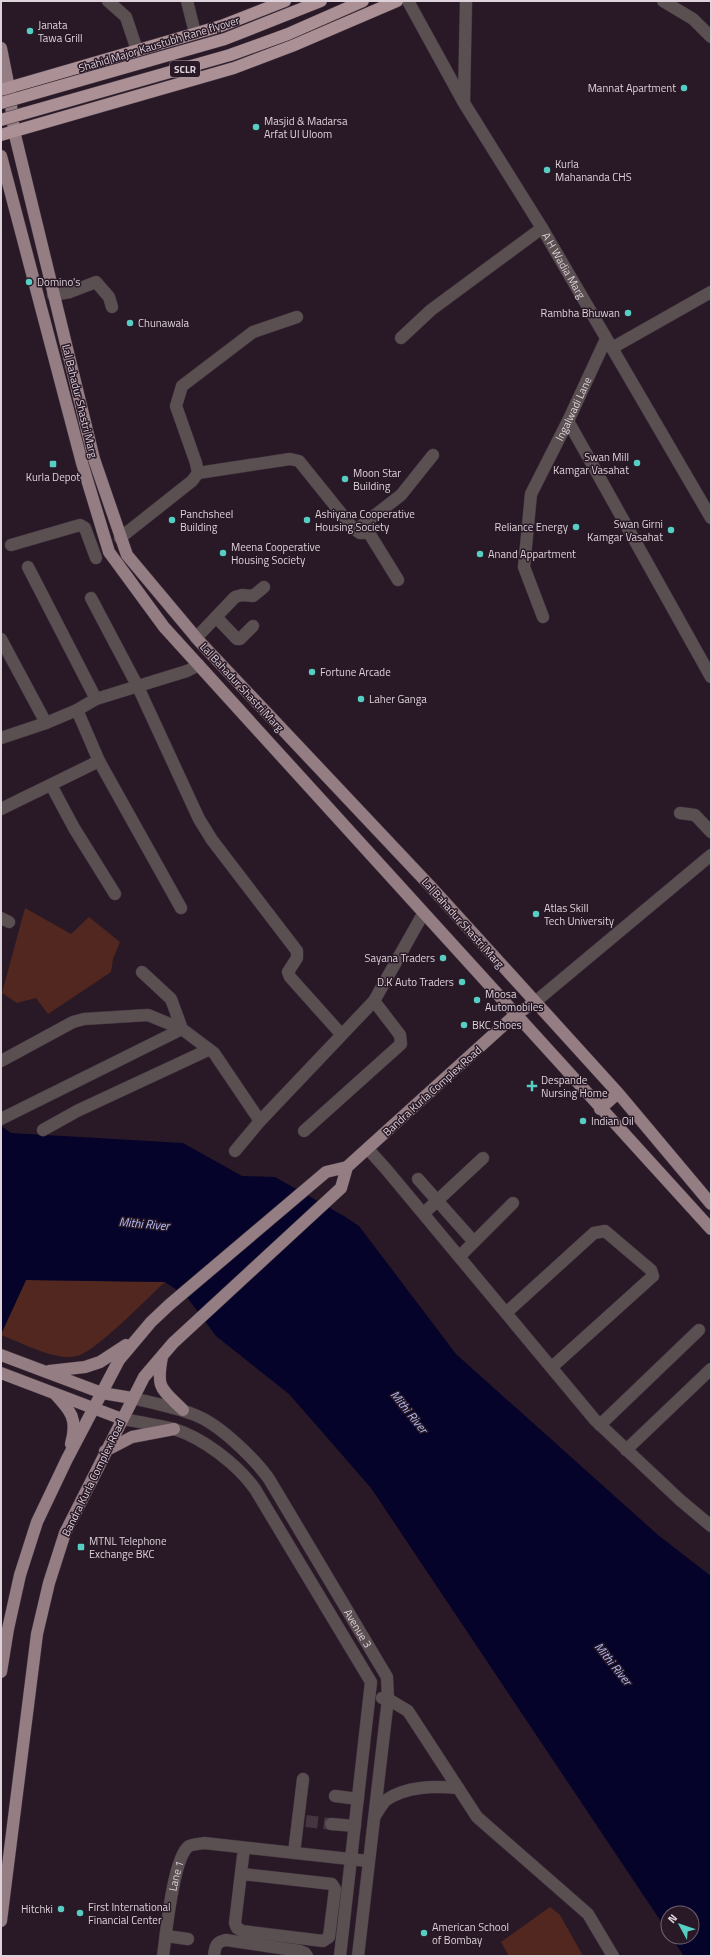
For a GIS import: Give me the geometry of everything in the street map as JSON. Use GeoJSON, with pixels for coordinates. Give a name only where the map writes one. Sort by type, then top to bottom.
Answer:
{"type":"FeatureCollection","features":[{"type":"Feature","properties":{"kind":"highway"},"geometry":{"type":"LineString","coordinates":[[5,89],[221,26],[285,1]]}},
{"type":"Feature","properties":{"kind":"highway","name":"Shahid Major Kaustubh Rane flyover"},"geometry":{"type":"LineString","coordinates":[[1,103],[225,39],[321,1]]}},
{"type":"Feature","properties":{"kind":"highway","name":"SCLR"},"geometry":{"type":"LineString","coordinates":[[1,120],[230,55],[288,34],[363,1]]}},
{"type":"Feature","properties":{"kind":"highway"},"geometry":{"type":"LineString","coordinates":[[1,135],[234,68],[292,46],[397,1]]}},
{"type":"Feature","properties":{"kind":"highway"},"geometry":{"type":"LineString","coordinates":[[142,49],[157,91]]}},
{"type":"Feature","properties":{"kind":"main road","name":"Lal Bahadur Shastri Marg"},"geometry":{"type":"LineString","coordinates":[[1,48],[5,89],[19,154],[94,459],[120,538],[128,555],[196,638],[432,888],[618,1093],[711,1204]]}},
{"type":"Feature","properties":{"kind":"main road"},"geometry":{"type":"LineString","coordinates":[[1,158],[19,154]]}},
{"type":"Feature","properties":{"kind":"main road","name":"Lal Bahadur Shastri Marg"},"geometry":{"type":"LineString","coordinates":[[1,158],[43,318],[109,552],[164,627],[423,914],[711,1229]]}},
{"type":"Feature","properties":{"kind":"main road"},"geometry":{"type":"LineString","coordinates":[[43,318],[58,315]]}},
{"type":"Feature","properties":{"kind":"main road","name":"Bandra Kurla Complex Road"},"geometry":{"type":"LineString","coordinates":[[1,1672],[8,1629],[20,1575],[37,1522],[67,1459],[119,1360],[139,1336],[169,1305],[326,1172],[347,1167],[515,1015],[536,1002]]}},
{"type":"Feature","properties":{"kind":"main road"},"geometry":{"type":"LineString","coordinates":[[600,1108],[618,1093]]}},
{"type":"Feature","properties":{"kind":"main road","name":"Bandra Kurla Complex Road"},"geometry":{"type":"LineString","coordinates":[[1,1921],[37,1634],[49,1583],[65,1533],[105,1451],[144,1377],[192,1325],[341,1188],[347,1167]]}},
{"type":"Feature","properties":{"kind":"main road"},"geometry":{"type":"LineString","coordinates":[[46,1371],[85,1367],[100,1362],[139,1336]]}},
{"type":"Feature","properties":{"kind":"main road"},"geometry":{"type":"LineString","coordinates":[[1,1355],[102,1393],[132,1398]]}},
{"type":"Feature","properties":{"kind":"main road"},"geometry":{"type":"LineString","coordinates":[[162,1356],[158,1377],[161,1386],[165,1393],[183,1410]]}},
{"type":"Feature","properties":{"kind":"main road"},"geometry":{"type":"LineString","coordinates":[[1,1373],[52,1391],[122,1419]]}},
{"type":"Feature","properties":{"kind":"main road"},"geometry":{"type":"LineString","coordinates":[[52,1391],[71,1411],[74,1420],[72,1438],[67,1459]]}},
{"type":"Feature","properties":{"kind":"main road"},"geometry":{"type":"LineString","coordinates":[[105,1451],[132,1437],[174,1429]]}},
{"type":"Feature","properties":{"kind":"street"},"geometry":{"type":"LineString","coordinates":[[108,1],[126,17],[142,49]]}},
{"type":"Feature","properties":{"kind":"street"},"geometry":{"type":"LineString","coordinates":[[187,1],[195,33]]}},
{"type":"Feature","properties":{"kind":"street","name":"A H Wadia Marg"},"geometry":{"type":"LineString","coordinates":[[408,1],[464,103],[542,228],[711,518]]}},
{"type":"Feature","properties":{"kind":"street"},"geometry":{"type":"LineString","coordinates":[[663,1],[693,19],[711,37]]}},
{"type":"Feature","properties":{"kind":"street"},"geometry":{"type":"LineString","coordinates":[[464,103],[466,6]]}},
{"type":"Feature","properties":{"kind":"street"},"geometry":{"type":"LineString","coordinates":[[401,338],[431,310],[542,228]]}},
{"type":"Feature","properties":{"kind":"street"},"geometry":{"type":"LineString","coordinates":[[53,294],[70,292],[96,282],[110,297],[112,307]]}},
{"type":"Feature","properties":{"kind":"street"},"geometry":{"type":"LineString","coordinates":[[609,343],[711,292]]}},
{"type":"Feature","properties":{"kind":"street"},"geometry":{"type":"LineString","coordinates":[[198,473],[196,463],[176,406],[182,386],[253,332],[297,317]]}},
{"type":"Feature","properties":{"kind":"street","name":"Ingalwadi Lane"},"geometry":{"type":"LineString","coordinates":[[543,617],[524,567],[531,494],[609,343]]}},
{"type":"Feature","properties":{"kind":"street"},"geometry":{"type":"LineString","coordinates":[[568,422],[711,677]]}},
{"type":"Feature","properties":{"kind":"street"},"geometry":{"type":"LineString","coordinates":[[356,530],[401,495],[433,455]]}},
{"type":"Feature","properties":{"kind":"street"},"geometry":{"type":"LineString","coordinates":[[120,538],[192,481],[198,473],[290,459],[299,461],[356,530],[360,533],[369,533],[398,580]]}},
{"type":"Feature","properties":{"kind":"street"},"geometry":{"type":"LineString","coordinates":[[11,545],[77,525],[83,526],[96,558]]}},
{"type":"Feature","properties":{"kind":"street"},"geometry":{"type":"LineString","coordinates":[[89,539],[104,538]]}},
{"type":"Feature","properties":{"kind":"street"},"geometry":{"type":"LineString","coordinates":[[28,567],[96,699]]}},
{"type":"Feature","properties":{"kind":"street"},"geometry":{"type":"LineString","coordinates":[[196,638],[235,597],[242,595],[253,596],[264,587]]}},
{"type":"Feature","properties":{"kind":"street"},"geometry":{"type":"LineString","coordinates":[[91,598],[138,687],[199,819],[212,840],[297,951],[297,958],[288,972],[290,977],[341,1034]]}},
{"type":"Feature","properties":{"kind":"street"},"geometry":{"type":"LineString","coordinates":[[216,617],[237,639],[240,639],[253,626]]}},
{"type":"Feature","properties":{"kind":"street"},"geometry":{"type":"LineString","coordinates":[[1,639],[46,723]]}},
{"type":"Feature","properties":{"kind":"street"},"geometry":{"type":"LineString","coordinates":[[1,738],[46,723],[77,710],[96,699],[187,671],[199,665]]}},
{"type":"Feature","properties":{"kind":"street"},"geometry":{"type":"LineString","coordinates":[[77,710],[99,761],[181,908]]}},
{"type":"Feature","properties":{"kind":"street"},"geometry":{"type":"LineString","coordinates":[[1,809],[99,761]]}},
{"type":"Feature","properties":{"kind":"street"},"geometry":{"type":"LineString","coordinates":[[51,785],[74,828],[115,894]]}},
{"type":"Feature","properties":{"kind":"street"},"geometry":{"type":"LineString","coordinates":[[680,813],[695,815],[711,832]]}},
{"type":"Feature","properties":{"kind":"street"},"geometry":{"type":"LineString","coordinates":[[536,1002],[711,855]]}},
{"type":"Feature","properties":{"kind":"street"},"geometry":{"type":"LineString","coordinates":[[235,1151],[260,1121],[374,1001],[423,914]]}},
{"type":"Feature","properties":{"kind":"street"},"geometry":{"type":"LineString","coordinates":[[142,972],[171,1000],[182,1029]]}},
{"type":"Feature","properties":{"kind":"street"},"geometry":{"type":"LineString","coordinates":[[304,1131],[401,1044],[400,1035],[374,1001]]}},
{"type":"Feature","properties":{"kind":"street"},"geometry":{"type":"LineString","coordinates":[[1,1061],[73,1022],[84,1018],[148,1015],[182,1029],[214,1053],[260,1121]]}},
{"type":"Feature","properties":{"kind":"street"},"geometry":{"type":"LineString","coordinates":[[1,1119],[182,1029]]}},
{"type":"Feature","properties":{"kind":"street"},"geometry":{"type":"LineString","coordinates":[[43,1130],[76,1111],[208,1050]]}},
{"type":"Feature","properties":{"kind":"street"},"geometry":{"type":"LineString","coordinates":[[368,1149],[424,1213],[600,1425],[680,1500],[711,1526]]}},
{"type":"Feature","properties":{"kind":"street"},"geometry":{"type":"LineString","coordinates":[[424,1213],[483,1158]]}},
{"type":"Feature","properties":{"kind":"street"},"geometry":{"type":"LineString","coordinates":[[418,1179],[474,1242]]}},
{"type":"Feature","properties":{"kind":"street"},"geometry":{"type":"LineString","coordinates":[[460,1256],[513,1203]]}},
{"type":"Feature","properties":{"kind":"street"},"geometry":{"type":"LineString","coordinates":[[507,1312],[594,1233],[605,1231],[651,1270],[653,1276],[552,1367]]}},
{"type":"Feature","properties":{"kind":"street"},"geometry":{"type":"LineString","coordinates":[[600,1425],[699,1330]]}},
{"type":"Feature","properties":{"kind":"street"},"geometry":{"type":"LineString","coordinates":[[626,1450],[711,1369]]}},
{"type":"Feature","properties":{"kind":"street","name":"Avenue 3"},"geometry":{"type":"LineString","coordinates":[[132,1398],[183,1410],[209,1422],[256,1461],[269,1479],[387,1677],[388,1699],[358,1956]]}},
{"type":"Feature","properties":{"kind":"street","name":"Avenue 3"},"geometry":{"type":"LineString","coordinates":[[122,1419],[174,1429],[198,1439],[243,1473],[255,1489],[371,1682],[340,1956]]}},
{"type":"Feature","properties":{"kind":"street"},"geometry":{"type":"LineString","coordinates":[[370,1696],[388,1699],[408,1711],[477,1817],[588,1914],[613,1956]]}},
{"type":"Feature","properties":{"kind":"street"},"geometry":{"type":"LineString","coordinates":[[294,1853],[302,1821],[303,1779]]}},
{"type":"Feature","properties":{"kind":"street"},"geometry":{"type":"LineString","coordinates":[[373,1818],[385,1801],[402,1793],[422,1788],[458,1788]]}},
{"type":"Feature","properties":{"kind":"street"},"geometry":{"type":"LineString","coordinates":[[335,1796],[358,1799]]}},
{"type":"Feature","properties":{"kind":"street"},"geometry":{"type":"LineString","coordinates":[[331,1824],[354,1826]]}},
{"type":"Feature","properties":{"kind":"street","name":"Lane 1"},"geometry":{"type":"LineString","coordinates":[[163,1956],[176,1872],[181,1856],[189,1846],[204,1843],[244,1848]]}},
{"type":"Feature","properties":{"kind":"street"},"geometry":{"type":"LineString","coordinates":[[242,1874],[332,1884],[335,1889],[330,1932],[329,1937],[323,1941],[242,1931],[237,1928],[236,1923],[244,1848],[368,1861]]}},
{"type":"Feature","properties":{"kind":"street"},"geometry":{"type":"LineString","coordinates":[[330,1932],[343,1933]]}},
{"type":"Feature","properties":{"kind":"street"},"geometry":{"type":"LineString","coordinates":[[166,1936],[188,1939]]}},
{"type":"Feature","properties":{"kind":"street"},"geometry":{"type":"LineString","coordinates":[[214,1956],[215,1945],[219,1941],[226,1940],[300,1951],[305,1953],[307,1956]]}},
{"type":"Feature","properties":{"kind":"shaded area"},"geometry":{"type":"Polygon","coordinates":[[[25,908],[71,934],[89,917],[120,942],[113,959],[111,972],[48,1014],[36,998],[17,1003],[2,993],[25,908]]]}},
{"type":"Feature","properties":{"kind":"shaded area"},"geometry":{"type":"Polygon","coordinates":[[[26,1280],[165,1282],[97,1345],[77,1356],[69,1357],[49,1354],[1,1335],[26,1280]]]}},
{"type":"Feature","properties":{"kind":"shaded area"},"geometry":{"type":"Polygon","coordinates":[[[550,1907],[560,1915],[583,1956],[509,1956],[501,1942],[550,1907]]]}},
{"type":"Feature","properties":{"kind":"water","name":"Mithi River"},"geometry":{"type":"Polygon","coordinates":[[[1,1126],[11,1133],[183,1143],[242,1176],[275,1177],[359,1226],[456,1354],[658,1535],[711,1576],[711,1956],[684,1956],[676,1945],[700,1945],[700,1905],[660,1905],[660,1920],[371,1488],[289,1394],[216,1336],[186,1296],[165,1282],[26,1280],[1,1334],[1,1126]]]}},
{"type":"Feature","properties":{"kind":"tunnel"},"geometry":{"type":"LineString","coordinates":[[306,1821],[331,1824]]}},
{"type":"Feature","properties":{"kind":"place","name":"Janata Tawa Grill"},"geometry":{"type":"Point","coordinates":[30,31]}},
{"type":"Feature","properties":{"kind":"place","name":"Mannat Apartment"},"geometry":{"type":"Point","coordinates":[684,88]}},
{"type":"Feature","properties":{"kind":"place","name":"Masjid & Madarsa Arfat Ul Uloom"},"geometry":{"type":"Point","coordinates":[256,127]}},
{"type":"Feature","properties":{"kind":"place","name":"Kurla Mahananda CHS"},"geometry":{"type":"Point","coordinates":[547,170]}},
{"type":"Feature","properties":{"kind":"place","name":"Domino's"},"geometry":{"type":"Point","coordinates":[29,282]}},
{"type":"Feature","properties":{"kind":"place","name":"Rambha Bhuwan"},"geometry":{"type":"Point","coordinates":[628,313]}},
{"type":"Feature","properties":{"kind":"place","name":"Chunawala"},"geometry":{"type":"Point","coordinates":[130,323]}},
{"type":"Feature","properties":{"kind":"place","name":"Swan Mill Kamgar Vasahat"},"geometry":{"type":"Point","coordinates":[637,463]}},
{"type":"Feature","properties":{"kind":"place","name":"Kurla Depot"},"geometry":{"type":"Point","coordinates":[53,464]}},
{"type":"Feature","properties":{"kind":"place","name":"Moon Star Building"},"geometry":{"type":"Point","coordinates":[345,479]}},
{"type":"Feature","properties":{"kind":"place","name":"Panchsheel Building"},"geometry":{"type":"Point","coordinates":[172,520]}},
{"type":"Feature","properties":{"kind":"place","name":"Ashiyana Cooperative Housing Society"},"geometry":{"type":"Point","coordinates":[307,520]}},
{"type":"Feature","properties":{"kind":"place","name":"Reliance Energy"},"geometry":{"type":"Point","coordinates":[576,527]}},
{"type":"Feature","properties":{"kind":"place","name":"Swan Girni Kamgar Vasahat"},"geometry":{"type":"Point","coordinates":[671,530]}},
{"type":"Feature","properties":{"kind":"place","name":"Meena Cooperative Housing Society"},"geometry":{"type":"Point","coordinates":[223,553]}},
{"type":"Feature","properties":{"kind":"place","name":"Anand Appartment"},"geometry":{"type":"Point","coordinates":[480,554]}},
{"type":"Feature","properties":{"kind":"place","name":"Fortune Arcade"},"geometry":{"type":"Point","coordinates":[312,672]}},
{"type":"Feature","properties":{"kind":"place","name":"Laher Ganga"},"geometry":{"type":"Point","coordinates":[361,699]}},
{"type":"Feature","properties":{"kind":"place","name":"Atlas Skill Tech University"},"geometry":{"type":"Point","coordinates":[536,914]}},
{"type":"Feature","properties":{"kind":"place","name":"Sayana Traders"},"geometry":{"type":"Point","coordinates":[443,958]}},
{"type":"Feature","properties":{"kind":"place","name":"D.K Auto Traders"},"geometry":{"type":"Point","coordinates":[462,982]}},
{"type":"Feature","properties":{"kind":"place","name":"Moosa Automobiles"},"geometry":{"type":"Point","coordinates":[477,1000]}},
{"type":"Feature","properties":{"kind":"place","name":"BKC Shoes"},"geometry":{"type":"Point","coordinates":[464,1025]}},
{"type":"Feature","properties":{"kind":"place","name":"Despande Nursing Home"},"geometry":{"type":"Point","coordinates":[532,1086]}},
{"type":"Feature","properties":{"kind":"place","name":"Indian Oil"},"geometry":{"type":"Point","coordinates":[583,1121]}},
{"type":"Feature","properties":{"kind":"place","name":"MTNL Telephone Exchange BKC"},"geometry":{"type":"Point","coordinates":[81,1547]}},
{"type":"Feature","properties":{"kind":"place","name":"Hitchki"},"geometry":{"type":"Point","coordinates":[61,1909]}},
{"type":"Feature","properties":{"kind":"place","name":"First International Financial Center"},"geometry":{"type":"Point","coordinates":[80,1913]}},
{"type":"Feature","properties":{"kind":"place","name":"American School of Bombay"},"geometry":{"type":"Point","coordinates":[424,1933]}}]}
